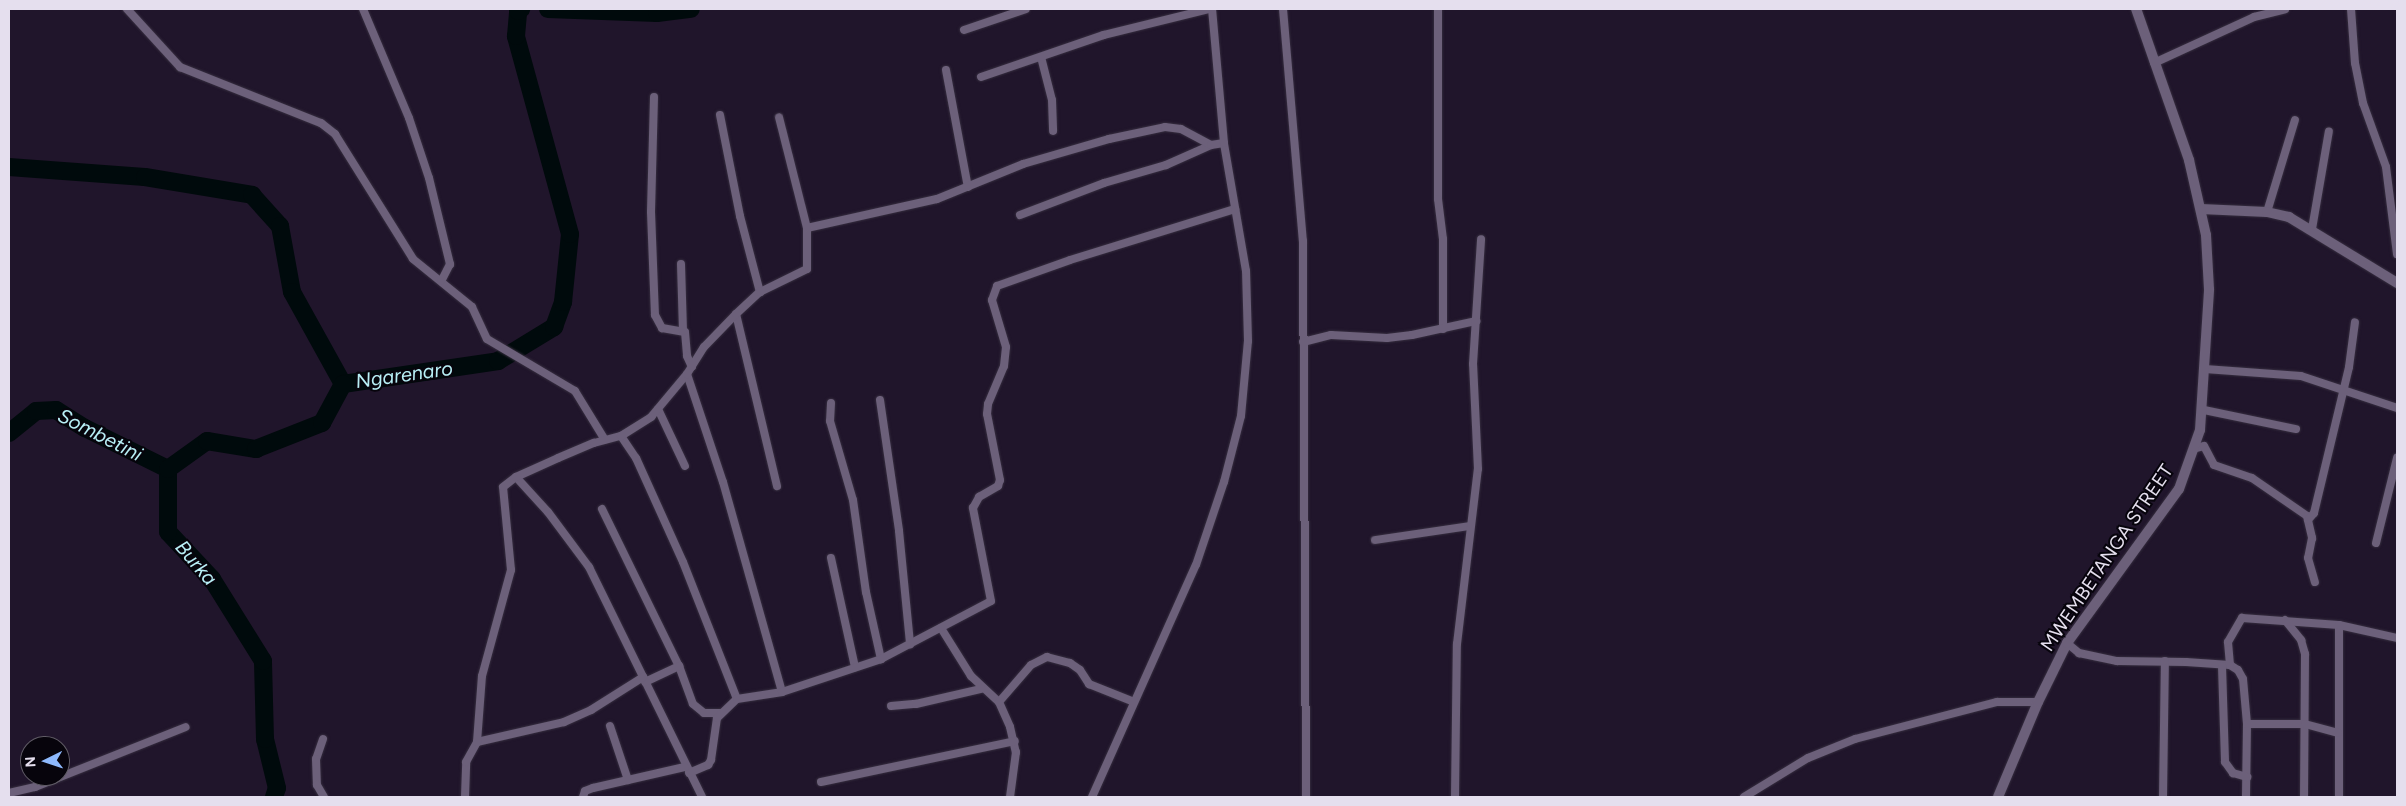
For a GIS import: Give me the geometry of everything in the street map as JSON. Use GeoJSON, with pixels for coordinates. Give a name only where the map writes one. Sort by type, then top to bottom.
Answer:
{"type":"FeatureCollection","features":[{"type":"Feature","properties":{"kind":"street"},"geometry":{"type":"LineString","coordinates":[[127,9],[180,67],[321,123],[335,134],[404,248],[419,265],[442,280],[472,307],[487,339],[575,391],[605,440]]}},
{"type":"Feature","properties":{"kind":"street"},"geometry":{"type":"LineString","coordinates":[[363,9],[409,118],[429,178],[450,264],[442,280]]}},
{"type":"Feature","properties":{"kind":"street"},"geometry":{"type":"LineString","coordinates":[[998,9],[1002,17]]}},
{"type":"Feature","properties":{"kind":"street"},"geometry":{"type":"LineString","coordinates":[[964,30],[1026,9]]}},
{"type":"Feature","properties":{"kind":"street"},"geometry":{"type":"LineString","coordinates":[[981,77],[1104,35],[1210,9],[1224,143],[1246,271],[1249,307],[1241,416],[1224,482],[1196,565],[1092,797]]}},
{"type":"Feature","properties":{"kind":"street"},"geometry":{"type":"LineString","coordinates":[[1283,9],[1302,241],[1306,797]]}},
{"type":"Feature","properties":{"kind":"street"},"geometry":{"type":"LineString","coordinates":[[1438,9],[1438,199],[1443,239],[1443,329]]}},
{"type":"Feature","properties":{"kind":"street","name":"MWEMBETANGA STREET"},"geometry":{"type":"LineString","coordinates":[[1998,797],[2038,702],[2067,643],[2179,489],[2196,448],[2204,410],[2209,289],[2201,209],[2189,160],[2136,9]]}},
{"type":"Feature","properties":{"kind":"street"},"geometry":{"type":"LineString","coordinates":[[2154,63],[2254,17],[2285,9]]}},
{"type":"Feature","properties":{"kind":"street"},"geometry":{"type":"LineString","coordinates":[[2351,9],[2355,63],[2364,103],[2386,167],[2397,254]]}},
{"type":"Feature","properties":{"kind":"street"},"geometry":{"type":"LineString","coordinates":[[1041,57],[1052,100],[1053,131]]}},
{"type":"Feature","properties":{"kind":"street"},"geometry":{"type":"LineString","coordinates":[[946,70],[968,187]]}},
{"type":"Feature","properties":{"kind":"street"},"geometry":{"type":"LineString","coordinates":[[654,97],[652,212],[655,315],[662,328],[683,331]]}},
{"type":"Feature","properties":{"kind":"street"},"geometry":{"type":"LineString","coordinates":[[720,115],[740,216],[760,292]]}},
{"type":"Feature","properties":{"kind":"street"},"geometry":{"type":"LineString","coordinates":[[465,797],[466,762],[477,742],[482,676],[511,570],[509,536],[501,494],[503,488],[516,478],[605,440],[620,436],[658,409],[687,374],[704,347],[736,314],[760,292],[807,269],[807,228],[779,117]]}},
{"type":"Feature","properties":{"kind":"street"},"geometry":{"type":"LineString","coordinates":[[2267,212],[2295,120]]}},
{"type":"Feature","properties":{"kind":"street"},"geometry":{"type":"LineString","coordinates":[[807,228],[937,199],[1068,151],[1165,127],[1181,129],[1211,145]]}},
{"type":"Feature","properties":{"kind":"street"},"geometry":{"type":"LineString","coordinates":[[2312,229],[2329,131]]}},
{"type":"Feature","properties":{"kind":"street"},"geometry":{"type":"LineString","coordinates":[[1020,215],[1104,183],[1174,162],[1211,145],[1224,143]]}},
{"type":"Feature","properties":{"kind":"street"},"geometry":{"type":"LineString","coordinates":[[583,797],[585,791],[593,788],[708,765],[711,760],[714,726],[720,712],[737,699],[782,692],[881,659],[987,604],[993,598],[974,508],[979,497],[998,486],[1000,480],[987,414],[988,404],[1004,366],[1006,348],[993,291],[997,286],[1070,260],[1235,209]]}},
{"type":"Feature","properties":{"kind":"street"},"geometry":{"type":"LineString","coordinates":[[2201,209],[2267,212],[2289,218],[2312,229],[2397,283]]}},
{"type":"Feature","properties":{"kind":"street"},"geometry":{"type":"LineString","coordinates":[[1455,797],[1457,644],[1478,469],[1472,364],[1481,239]]}},
{"type":"Feature","properties":{"kind":"street"},"geometry":{"type":"LineString","coordinates":[[682,264],[683,331],[692,366]]}},
{"type":"Feature","properties":{"kind":"street"},"geometry":{"type":"LineString","coordinates":[[736,314],[777,486]]}},
{"type":"Feature","properties":{"kind":"street"},"geometry":{"type":"LineString","coordinates":[[1303,342],[1331,334],[1387,338],[1443,329],[1476,321]]}},
{"type":"Feature","properties":{"kind":"street"},"geometry":{"type":"LineString","coordinates":[[2308,520],[2314,513],[2349,367],[2355,322]]}},
{"type":"Feature","properties":{"kind":"street"},"geometry":{"type":"LineString","coordinates":[[2205,369],[2301,376],[2397,408]]}},
{"type":"Feature","properties":{"kind":"street"},"geometry":{"type":"LineString","coordinates":[[687,374],[723,482],[782,692]]}},
{"type":"Feature","properties":{"kind":"street"},"geometry":{"type":"LineString","coordinates":[[880,400],[899,531],[910,644]]}},
{"type":"Feature","properties":{"kind":"street"},"geometry":{"type":"LineString","coordinates":[[831,403],[830,421],[853,500],[866,592],[881,659]]}},
{"type":"Feature","properties":{"kind":"street"},"geometry":{"type":"LineString","coordinates":[[658,409],[685,466]]}},
{"type":"Feature","properties":{"kind":"street"},"geometry":{"type":"LineString","coordinates":[[2204,410],[2296,429]]}},
{"type":"Feature","properties":{"kind":"street"},"geometry":{"type":"LineString","coordinates":[[620,436],[636,458],[683,562],[737,699]]}},
{"type":"Feature","properties":{"kind":"street"},"geometry":{"type":"LineString","coordinates":[[2196,448],[2204,446],[2214,466],[2252,478],[2302,511],[2308,520],[2312,538],[2308,558],[2315,582]]}},
{"type":"Feature","properties":{"kind":"street"},"geometry":{"type":"LineString","coordinates":[[2376,543],[2397,458]]}},
{"type":"Feature","properties":{"kind":"street"},"geometry":{"type":"LineString","coordinates":[[516,478],[548,512],[589,567],[687,770],[702,797]]}},
{"type":"Feature","properties":{"kind":"street"},"geometry":{"type":"LineString","coordinates":[[602,509],[679,666],[693,704],[704,713],[720,712]]}},
{"type":"Feature","properties":{"kind":"street"},"geometry":{"type":"LineString","coordinates":[[1375,540],[1470,526]]}},
{"type":"Feature","properties":{"kind":"street"},"geometry":{"type":"LineString","coordinates":[[831,558],[855,667]]}},
{"type":"Feature","properties":{"kind":"street"},"geometry":{"type":"LineString","coordinates":[[2247,777],[2233,773],[2225,762],[2228,642],[2242,618],[2339,625],[2397,638]]}},
{"type":"Feature","properties":{"kind":"street"},"geometry":{"type":"LineString","coordinates":[[2285,620],[2301,640],[2305,654],[2304,797]]}},
{"type":"Feature","properties":{"kind":"street"},"geometry":{"type":"LineString","coordinates":[[2339,625],[2338,733],[2341,770],[2339,797]]}},
{"type":"Feature","properties":{"kind":"street"},"geometry":{"type":"LineString","coordinates":[[941,628],[981,689],[999,702],[1015,741],[1010,797]]}},
{"type":"Feature","properties":{"kind":"street"},"geometry":{"type":"LineString","coordinates":[[2067,643],[2073,650],[2098,658],[2226,666],[2238,670],[2243,678],[2247,724],[2246,797]]}},
{"type":"Feature","properties":{"kind":"street"},"geometry":{"type":"LineString","coordinates":[[999,702],[1031,665],[1047,657],[1077,667],[1089,684],[1134,702]]}},
{"type":"Feature","properties":{"kind":"street"},"geometry":{"type":"LineString","coordinates":[[2163,797],[2165,661]]}},
{"type":"Feature","properties":{"kind":"street"},"geometry":{"type":"LineString","coordinates":[[477,742],[564,722],[591,710],[644,680],[679,666]]}},
{"type":"Feature","properties":{"kind":"street"},"geometry":{"type":"LineString","coordinates":[[891,706],[916,704],[981,689]]}},
{"type":"Feature","properties":{"kind":"street"},"geometry":{"type":"LineString","coordinates":[[1744,797],[1768,779],[1808,758],[1855,738],[1997,702],[2038,702]]}},
{"type":"Feature","properties":{"kind":"street"},"geometry":{"type":"LineString","coordinates":[[2247,724],[2305,724],[2338,733]]}},
{"type":"Feature","properties":{"kind":"street"},"geometry":{"type":"LineString","coordinates":[[610,726],[628,780]]}},
{"type":"Feature","properties":{"kind":"street"},"geometry":{"type":"LineString","coordinates":[[9,793],[35,786],[186,727]]}},
{"type":"Feature","properties":{"kind":"street"},"geometry":{"type":"LineString","coordinates":[[323,739],[316,759],[317,785],[324,797]]}},
{"type":"Feature","properties":{"kind":"street"},"geometry":{"type":"LineString","coordinates":[[820,782],[1015,741]]}},
{"type":"Feature","properties":{"kind":"waterway","name":"Ngarenaro"},"geometry":{"type":"LineString","coordinates":[[9,167],[145,177],[252,195],[280,226],[292,292],[343,384],[498,361],[554,327],[563,302],[570,234],[516,36],[518,11],[521,9]]}},
{"type":"Feature","properties":{"kind":"waterway","name":"Ngarenaro"},"geometry":{"type":"LineString","coordinates":[[548,9],[657,13],[691,9]]}},
{"type":"Feature","properties":{"kind":"waterway","name":"Burka"},"geometry":{"type":"LineString","coordinates":[[274,797],[277,788],[265,739],[263,661],[212,579],[168,532],[168,469],[207,441],[256,449],[322,423],[343,384]]}},
{"type":"Feature","properties":{"kind":"waterway","name":"Sombetini"},"geometry":{"type":"LineString","coordinates":[[9,433],[36,411],[56,410],[85,428],[168,469]]}}]}
